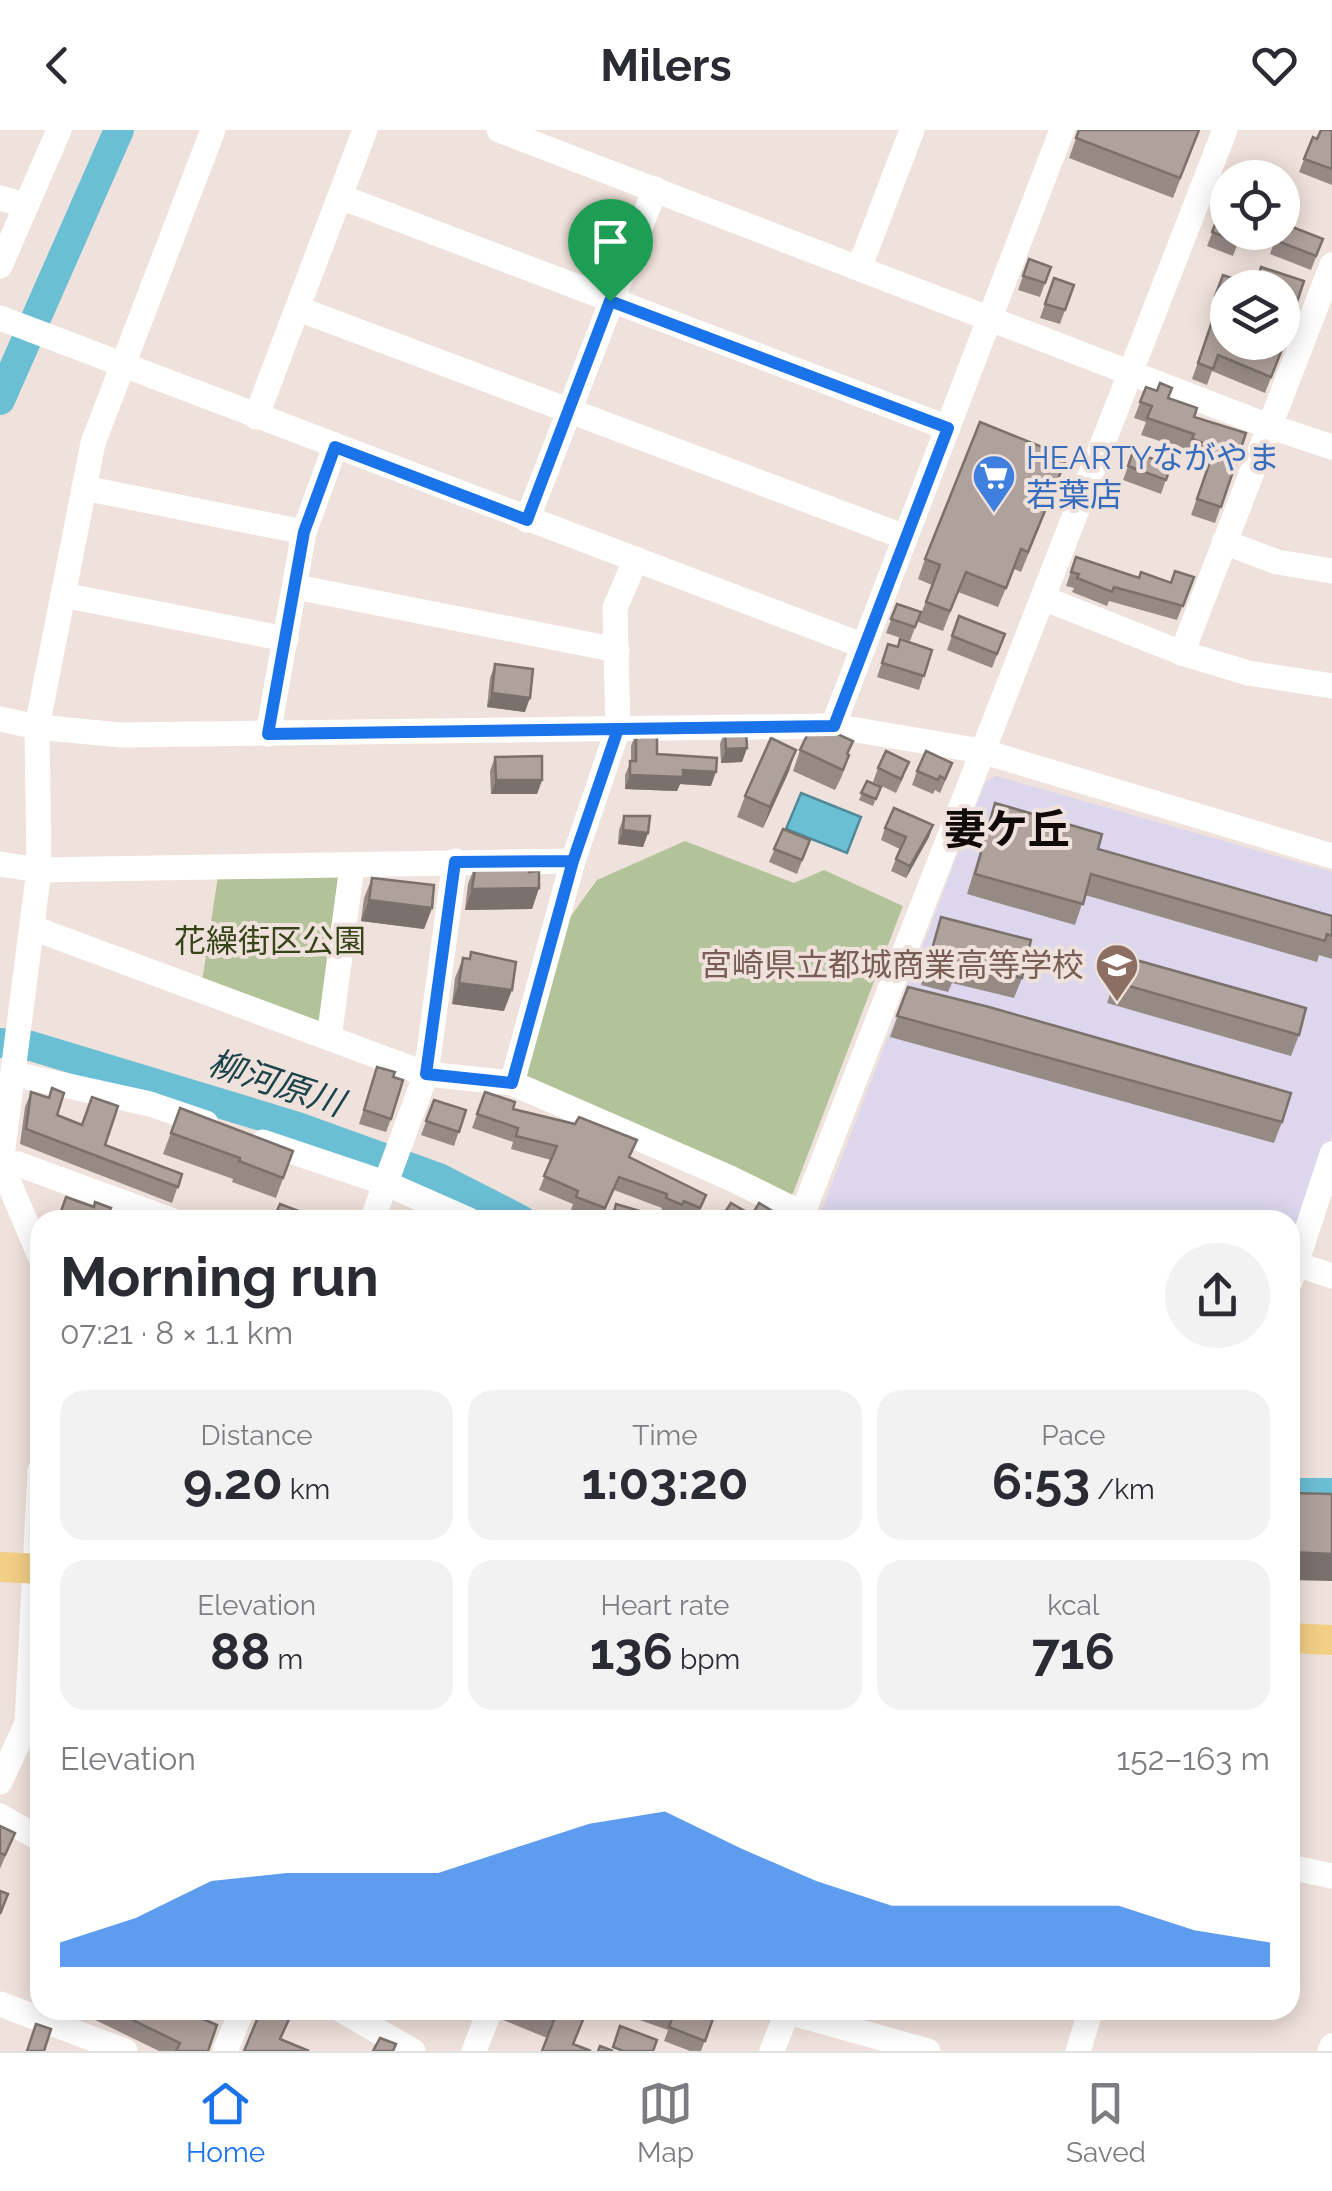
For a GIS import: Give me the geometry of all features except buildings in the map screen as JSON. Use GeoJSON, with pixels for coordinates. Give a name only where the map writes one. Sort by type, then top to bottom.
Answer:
{"type":"FeatureCollection","features":[{"type":"Feature","properties":{"kind":"main road"},"geometry":{"type":"LineString","coordinates":[[0,1567],[30,1569]]}},
{"type":"Feature","properties":{"kind":"main road"},"geometry":{"type":"LineString","coordinates":[[1300,1638],[1332,1640]]}},
{"type":"Feature","properties":{"kind":"street"},"geometry":{"type":"LineString","coordinates":[[0,266],[12,201],[60,130]]}},
{"type":"Feature","properties":{"kind":"street"},"geometry":{"type":"LineString","coordinates":[[30,1233],[0,1164],[39,870],[36,728],[93,443],[214,130]]}},
{"type":"Feature","properties":{"kind":"street"},"geometry":{"type":"LineString","coordinates":[[256,417],[365,130]]}},
{"type":"Feature","properties":{"kind":"street"},"geometry":{"type":"LineString","coordinates":[[860,266],[912,130]]}},
{"type":"Feature","properties":{"kind":"street"},"geometry":{"type":"LineString","coordinates":[[834,726],[1062,130]]}},
{"type":"Feature","properties":{"kind":"street"},"geometry":{"type":"LineString","coordinates":[[805,1210],[1225,130]]}},
{"type":"Feature","properties":{"kind":"street"},"geometry":{"type":"LineString","coordinates":[[509,132],[1270,427],[1332,447]]}},
{"type":"Feature","properties":{"kind":"street"},"geometry":{"type":"LineString","coordinates":[[527,520],[655,188]]}},
{"type":"Feature","properties":{"kind":"street"},"geometry":{"type":"LineString","coordinates":[[341,197],[948,428]]}},
{"type":"Feature","properties":{"kind":"street"},"geometry":{"type":"LineString","coordinates":[[1182,653],[1270,427],[1321,323],[1332,266]]}},
{"type":"Feature","properties":{"kind":"street"},"geometry":{"type":"LineString","coordinates":[[299,309],[905,537]]}},
{"type":"Feature","properties":{"kind":"street"},"geometry":{"type":"LineString","coordinates":[[0,318],[864,646]]}},
{"type":"Feature","properties":{"kind":"street"},"geometry":{"type":"LineString","coordinates":[[268,734],[304,532],[335,447]]}},
{"type":"Feature","properties":{"kind":"street"},"geometry":{"type":"LineString","coordinates":[[84,488],[304,532]]}},
{"type":"Feature","properties":{"kind":"street"},"geometry":{"type":"LineString","coordinates":[[1224,542],[1277,562],[1332,571]]}},
{"type":"Feature","properties":{"kind":"street"},"geometry":{"type":"LineString","coordinates":[[512,1083],[573,861],[618,729],[615,608],[636,559]]}},
{"type":"Feature","properties":{"kind":"street"},"geometry":{"type":"LineString","coordinates":[[296,587],[617,650]]}},
{"type":"Feature","properties":{"kind":"street"},"geometry":{"type":"LineString","coordinates":[[64,595],[286,639]]}},
{"type":"Feature","properties":{"kind":"street"},"geometry":{"type":"LineString","coordinates":[[1043,598],[1182,653],[1248,673],[1332,686]]}},
{"type":"Feature","properties":{"kind":"street"},"geometry":{"type":"LineString","coordinates":[[0,719],[36,728],[121,735],[834,726],[981,751],[1332,856]]}},
{"type":"Feature","properties":{"kind":"street"},"geometry":{"type":"LineString","coordinates":[[0,864],[39,870],[573,861]]}},
{"type":"Feature","properties":{"kind":"street"},"geometry":{"type":"LineString","coordinates":[[376,1210],[426,1074],[455,862]]}},
{"type":"Feature","properties":{"kind":"street"},"geometry":{"type":"LineString","coordinates":[[329,1038],[352,866]]}},
{"type":"Feature","properties":{"kind":"street"},"geometry":{"type":"LineString","coordinates":[[33,928],[426,1074],[512,1083],[730,1178],[789,1210]]}},
{"type":"Feature","properties":{"kind":"street"},"geometry":{"type":"LineString","coordinates":[[15,1069],[150,1104],[387,1180],[448,1210]]}},
{"type":"Feature","properties":{"kind":"street"},"geometry":{"type":"LineString","coordinates":[[1300,1252],[1332,1154]]}},
{"type":"Feature","properties":{"kind":"street"},"geometry":{"type":"LineString","coordinates":[[0,1164],[18,1164],[144,1210]]}},
{"type":"Feature","properties":{"kind":"street"},"geometry":{"type":"LineString","coordinates":[[1300,1274],[1332,1276]]}},
{"type":"Feature","properties":{"kind":"street"},"geometry":{"type":"LineString","coordinates":[[0,1782],[30,1730]]}},
{"type":"Feature","properties":{"kind":"street"},"geometry":{"type":"LineString","coordinates":[[0,1816],[30,1833]]}},
{"type":"Feature","properties":{"kind":"street"},"geometry":{"type":"LineString","coordinates":[[1300,1869],[1332,1876]]}},
{"type":"Feature","properties":{"kind":"street"},"geometry":{"type":"LineString","coordinates":[[0,2004],[30,2015]]}},
{"type":"Feature","properties":{"kind":"street"},"geometry":{"type":"LineString","coordinates":[[42,2020],[124,2051]]}},
{"type":"Feature","properties":{"kind":"street"},"geometry":{"type":"LineString","coordinates":[[225,2051],[238,2020]]}},
{"type":"Feature","properties":{"kind":"street"},"geometry":{"type":"LineString","coordinates":[[359,2020],[413,2051]]}},
{"type":"Feature","properties":{"kind":"street"},"geometry":{"type":"LineString","coordinates":[[474,2051],[486,2020]]}},
{"type":"Feature","properties":{"kind":"street"},"geometry":{"type":"LineString","coordinates":[[772,2051],[783,2020]]}},
{"type":"Feature","properties":{"kind":"street"},"geometry":{"type":"LineString","coordinates":[[818,2020],[928,2051]]}},
{"type":"Feature","properties":{"kind":"street"},"geometry":{"type":"LineString","coordinates":[[1078,2051],[1088,2020]]}},
{"type":"Feature","properties":{"kind":"shaded area","name":"宮崎県立都城商業高等学校"},"geometry":{"type":"Polygon","coordinates":[[[996,776],[1332,872],[1332,1134],[1300,1227],[1300,1210],[822,1210],[985,783],[996,776]]]}},
{"type":"Feature","properties":{"kind":"green space"},"geometry":{"type":"Polygon","coordinates":[[[685,841],[794,883],[824,870],[903,906],[789,1196],[522,1078],[566,923],[597,880],[685,841]]]}},
{"type":"Feature","properties":{"kind":"green space","name":"花繰街区公園"},"geometry":{"type":"Polygon","coordinates":[[[342,873],[323,1025],[202,982],[218,876],[342,873]]]}},
{"type":"Feature","properties":{"kind":"water"},"geometry":{"type":"Polygon","coordinates":[[[801,793],[861,817],[847,853],[786,829],[801,793]]]}},
{"type":"Feature","properties":{"kind":"waterway"},"geometry":{"type":"LineString","coordinates":[[0,400],[119,130]]}},
{"type":"Feature","properties":{"kind":"waterway","name":"柳河原川"},"geometry":{"type":"LineString","coordinates":[[0,1043],[31,1046],[298,1127],[439,1178],[501,1210]]}},
{"type":"Feature","properties":{"kind":"waterway","name":"柳河原川"},"geometry":{"type":"LineString","coordinates":[[1300,1493],[1332,1493]]}},
{"type":"Feature","properties":{"kind":"place","name":"HEARTYながやま 若葉店"},"geometry":{"type":"Point","coordinates":[994,514]}},
{"type":"Feature","properties":{"kind":"place","name":"宮崎県立都城商業高等学校"},"geometry":{"type":"Point","coordinates":[1117,1003]}},
{"type":"Feature","properties":{"kind":"district","name":"妻ケ丘"},"geometry":{"type":"Point","coordinates":[1007,829]}},
{"type":"Feature","properties":{"kind":"route"},"geometry":{"type":"LineString","coordinates":[[610,301],[527,520],[335,447],[304,532],[268,734],[618,729],[573,861],[512,1083],[426,1074],[455,862],[573,861],[618,729],[834,726],[948,428],[610,301]]}}]}
